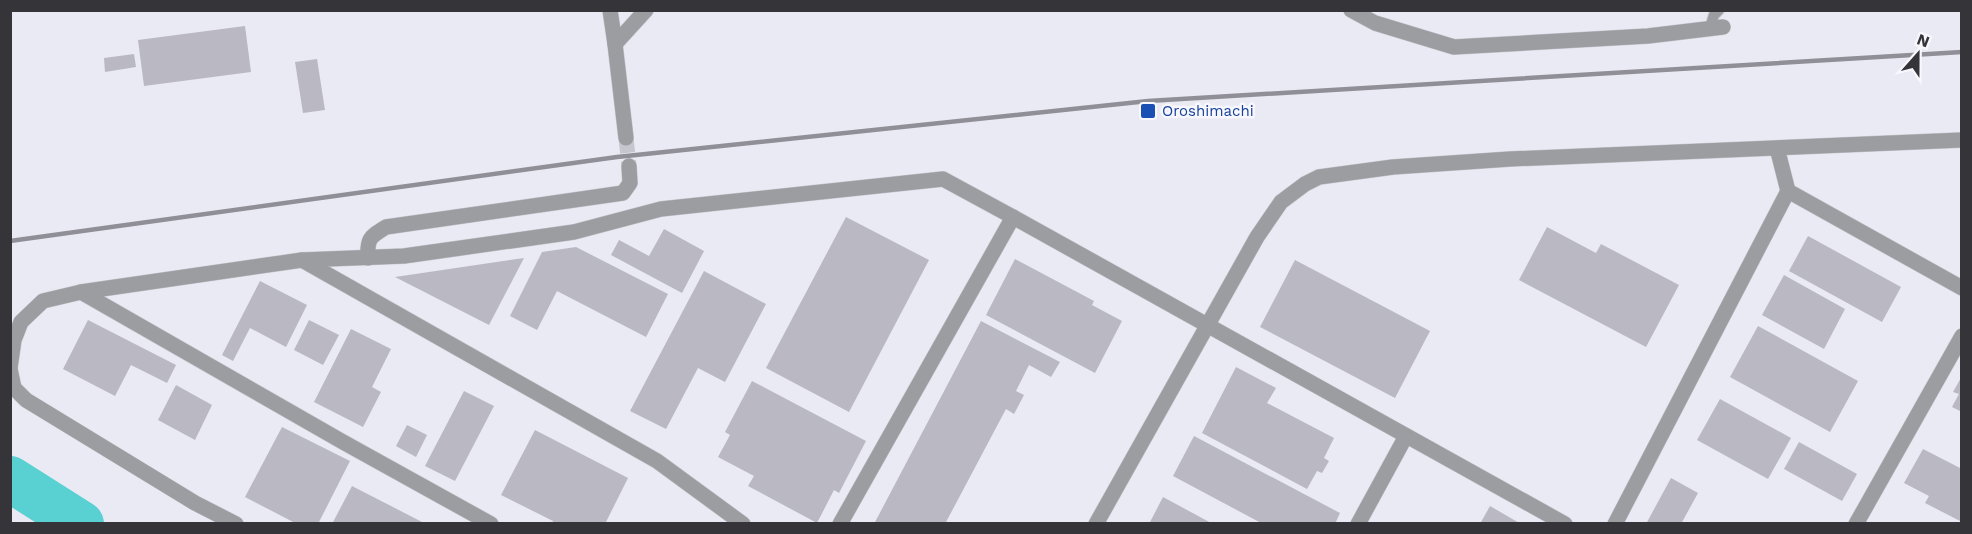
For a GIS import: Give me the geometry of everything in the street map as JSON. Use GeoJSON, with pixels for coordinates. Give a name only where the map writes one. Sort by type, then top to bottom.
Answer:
{"type":"FeatureCollection","features":[{"type":"Feature","properties":{"kind":"street"},"geometry":{"type":"LineString","coordinates":[[610,10],[626,138]]}},
{"type":"Feature","properties":{"kind":"street"},"geometry":{"type":"LineString","coordinates":[[615,44],[646,10]]}},
{"type":"Feature","properties":{"kind":"street"},"geometry":{"type":"LineString","coordinates":[[1351,10],[1375,23],[1454,47],[1648,36],[1716,28]]}},
{"type":"Feature","properties":{"kind":"street"},"geometry":{"type":"LineString","coordinates":[[1096,524],[1257,237],[1281,202],[1318,177],[1393,167],[1510,159],[1962,140]]}},
{"type":"Feature","properties":{"kind":"street"},"geometry":{"type":"LineString","coordinates":[[1615,524],[1788,191],[1777,147]]}},
{"type":"Feature","properties":{"kind":"street"},"geometry":{"type":"LineString","coordinates":[[368,258],[368,243],[373,235],[386,227],[623,193],[630,183],[629,166]]}},
{"type":"Feature","properties":{"kind":"street"},"geometry":{"type":"LineString","coordinates":[[236,524],[195,502],[26,400],[14,388],[10,368],[14,340],[21,322],[43,301],[81,292],[302,260],[404,256],[574,232],[661,209],[943,179],[1565,524]]}},
{"type":"Feature","properties":{"kind":"street"},"geometry":{"type":"LineString","coordinates":[[1788,191],[1962,288]]}},
{"type":"Feature","properties":{"kind":"street"},"geometry":{"type":"LineString","coordinates":[[840,524],[1013,217]]}},
{"type":"Feature","properties":{"kind":"street"},"geometry":{"type":"LineString","coordinates":[[302,260],[657,461],[743,524]]}},
{"type":"Feature","properties":{"kind":"street"},"geometry":{"type":"LineString","coordinates":[[81,292],[491,524]]}},
{"type":"Feature","properties":{"kind":"street"},"geometry":{"type":"LineString","coordinates":[[1856,524],[1962,336]]}},
{"type":"Feature","properties":{"kind":"street"},"geometry":{"type":"LineString","coordinates":[[1358,524],[1406,435]]}},
{"type":"Feature","properties":{"kind":"lane"},"geometry":{"type":"LineString","coordinates":[[1716,28],[1714,15],[1719,10]]}},
{"type":"Feature","properties":{"kind":"building"},"geometry":{"type":"Polygon","coordinates":[[[245,26],[251,72],[144,86],[138,40],[245,26]]]}},
{"type":"Feature","properties":{"kind":"building"},"geometry":{"type":"Polygon","coordinates":[[[134,54],[136,67],[105,72],[104,58],[134,54]]]}},
{"type":"Feature","properties":{"kind":"building"},"geometry":{"type":"Polygon","coordinates":[[[317,59],[325,110],[303,113],[295,62],[317,59]]]}},
{"type":"Feature","properties":{"kind":"building"},"geometry":{"type":"Polygon","coordinates":[[[846,217],[929,260],[849,412],[766,368],[846,217]]]}},
{"type":"Feature","properties":{"kind":"building"},"geometry":{"type":"Polygon","coordinates":[[[1547,227],[1596,253],[1601,244],[1679,285],[1646,347],[1519,280],[1547,227]]]}},
{"type":"Feature","properties":{"kind":"building"},"geometry":{"type":"Polygon","coordinates":[[[664,229],[704,251],[682,293],[611,255],[619,240],[649,256],[664,229]]]}},
{"type":"Feature","properties":{"kind":"building"},"geometry":{"type":"Polygon","coordinates":[[[1808,236],[1901,287],[1882,322],[1789,271],[1808,236]]]}},
{"type":"Feature","properties":{"kind":"building"},"geometry":{"type":"Polygon","coordinates":[[[576,247],[668,294],[646,337],[557,291],[537,330],[510,316],[542,252],[576,247]]]}},
{"type":"Feature","properties":{"kind":"building"},"geometry":{"type":"Polygon","coordinates":[[[524,258],[489,325],[395,277],[524,258]]]}},
{"type":"Feature","properties":{"kind":"building"},"geometry":{"type":"Polygon","coordinates":[[[1015,259],[1094,301],[1092,305],[1122,321],[1095,373],[986,315],[1015,259]]]}},
{"type":"Feature","properties":{"kind":"building"},"geometry":{"type":"Polygon","coordinates":[[[1295,260],[1430,331],[1395,398],[1260,327],[1295,260]]]}},
{"type":"Feature","properties":{"kind":"building"},"geometry":{"type":"Polygon","coordinates":[[[704,271],[766,304],[725,382],[698,368],[666,429],[630,411],[704,271]]]}},
{"type":"Feature","properties":{"kind":"building"},"geometry":{"type":"Polygon","coordinates":[[[1784,275],[1845,309],[1824,349],[1762,315],[1784,275]]]}},
{"type":"Feature","properties":{"kind":"building"},"geometry":{"type":"Polygon","coordinates":[[[260,281],[307,305],[286,347],[250,328],[233,361],[222,355],[260,281]]]}},
{"type":"Feature","properties":{"kind":"building"},"geometry":{"type":"Polygon","coordinates":[[[88,320],[176,365],[167,383],[131,365],[115,396],[63,369],[88,320]]]}},
{"type":"Feature","properties":{"kind":"building"},"geometry":{"type":"Polygon","coordinates":[[[309,320],[339,335],[323,365],[294,350],[309,320]]]}},
{"type":"Feature","properties":{"kind":"building"},"geometry":{"type":"Polygon","coordinates":[[[981,321],[1060,362],[1051,377],[1029,365],[1016,391],[1024,395],[1014,414],[1006,409],[945,524],[874,524],[981,321]]]}},
{"type":"Feature","properties":{"kind":"building"},"geometry":{"type":"Polygon","coordinates":[[[1758,326],[1858,381],[1830,432],[1730,377],[1758,326]]]}},
{"type":"Feature","properties":{"kind":"building"},"geometry":{"type":"Polygon","coordinates":[[[351,329],[391,349],[372,387],[381,392],[363,427],[314,402],[351,329]]]}},
{"type":"Feature","properties":{"kind":"building"},"geometry":{"type":"Polygon","coordinates":[[[1236,367],[1276,388],[1267,403],[1334,438],[1324,458],[1329,461],[1322,473],[1317,471],[1307,489],[1202,433],[1236,367]]]}},
{"type":"Feature","properties":{"kind":"building"},"geometry":{"type":"Polygon","coordinates":[[[1962,376],[1962,412],[1952,407],[1959,394],[1953,392],[1962,376]]]}},
{"type":"Feature","properties":{"kind":"building"},"geometry":{"type":"Polygon","coordinates":[[[752,381],[866,441],[839,493],[834,490],[817,523],[748,486],[754,476],[718,457],[730,435],[725,432],[752,381]]]}},
{"type":"Feature","properties":{"kind":"building"},"geometry":{"type":"Polygon","coordinates":[[[176,385],[212,405],[195,440],[158,420],[176,385]]]}},
{"type":"Feature","properties":{"kind":"building"},"geometry":{"type":"Polygon","coordinates":[[[464,391],[494,406],[455,481],[425,466],[464,391]]]}},
{"type":"Feature","properties":{"kind":"building"},"geometry":{"type":"Polygon","coordinates":[[[1720,399],[1791,438],[1768,479],[1697,440],[1720,399]]]}},
{"type":"Feature","properties":{"kind":"building"},"geometry":{"type":"Polygon","coordinates":[[[407,425],[427,435],[416,457],[396,446],[407,425]]]}},
{"type":"Feature","properties":{"kind":"building"},"geometry":{"type":"Polygon","coordinates":[[[282,427],[350,461],[318,524],[297,524],[245,497],[282,427]]]}},
{"type":"Feature","properties":{"kind":"building"},"geometry":{"type":"Polygon","coordinates":[[[535,430],[628,478],[605,524],[552,524],[553,521],[501,495],[535,430]]]}},
{"type":"Feature","properties":{"kind":"building"},"geometry":{"type":"Polygon","coordinates":[[[1194,436],[1340,513],[1335,524],[1263,524],[1173,476],[1194,436]]]}},
{"type":"Feature","properties":{"kind":"building"},"geometry":{"type":"Polygon","coordinates":[[[1799,442],[1857,474],[1842,501],[1784,469],[1799,442]]]}},
{"type":"Feature","properties":{"kind":"building"},"geometry":{"type":"Polygon","coordinates":[[[1923,449],[1962,469],[1962,522],[1925,503],[1929,496],[1904,483],[1923,449]]]}},
{"type":"Feature","properties":{"kind":"building"},"geometry":{"type":"Polygon","coordinates":[[[1671,478],[1698,493],[1681,524],[1646,524],[1671,478]]]}},
{"type":"Feature","properties":{"kind":"building"},"geometry":{"type":"Polygon","coordinates":[[[352,486],[426,524],[332,524],[352,486]]]}},
{"type":"Feature","properties":{"kind":"building"},"geometry":{"type":"Polygon","coordinates":[[[1163,497],[1213,524],[1149,524],[1163,497]]]}},
{"type":"Feature","properties":{"kind":"building"},"geometry":{"type":"Polygon","coordinates":[[[1490,506],[1521,524],[1480,524],[1490,506]]]}},
{"type":"Feature","properties":{"kind":"waterway"},"geometry":{"type":"LineString","coordinates":[[10,479],[81,524]]}},
{"type":"Feature","properties":{"kind":"tunnel"},"geometry":{"type":"LineString","coordinates":[[626,138],[629,166]]}},
{"type":"Feature","properties":{"kind":"railway"},"geometry":{"type":"LineString","coordinates":[[10,241],[617,157],[1148,101],[1962,52]]}},
{"type":"Feature","properties":{"kind":"place","name":"Oroshimachi"},"geometry":{"type":"Point","coordinates":[1148,111]}}]}
